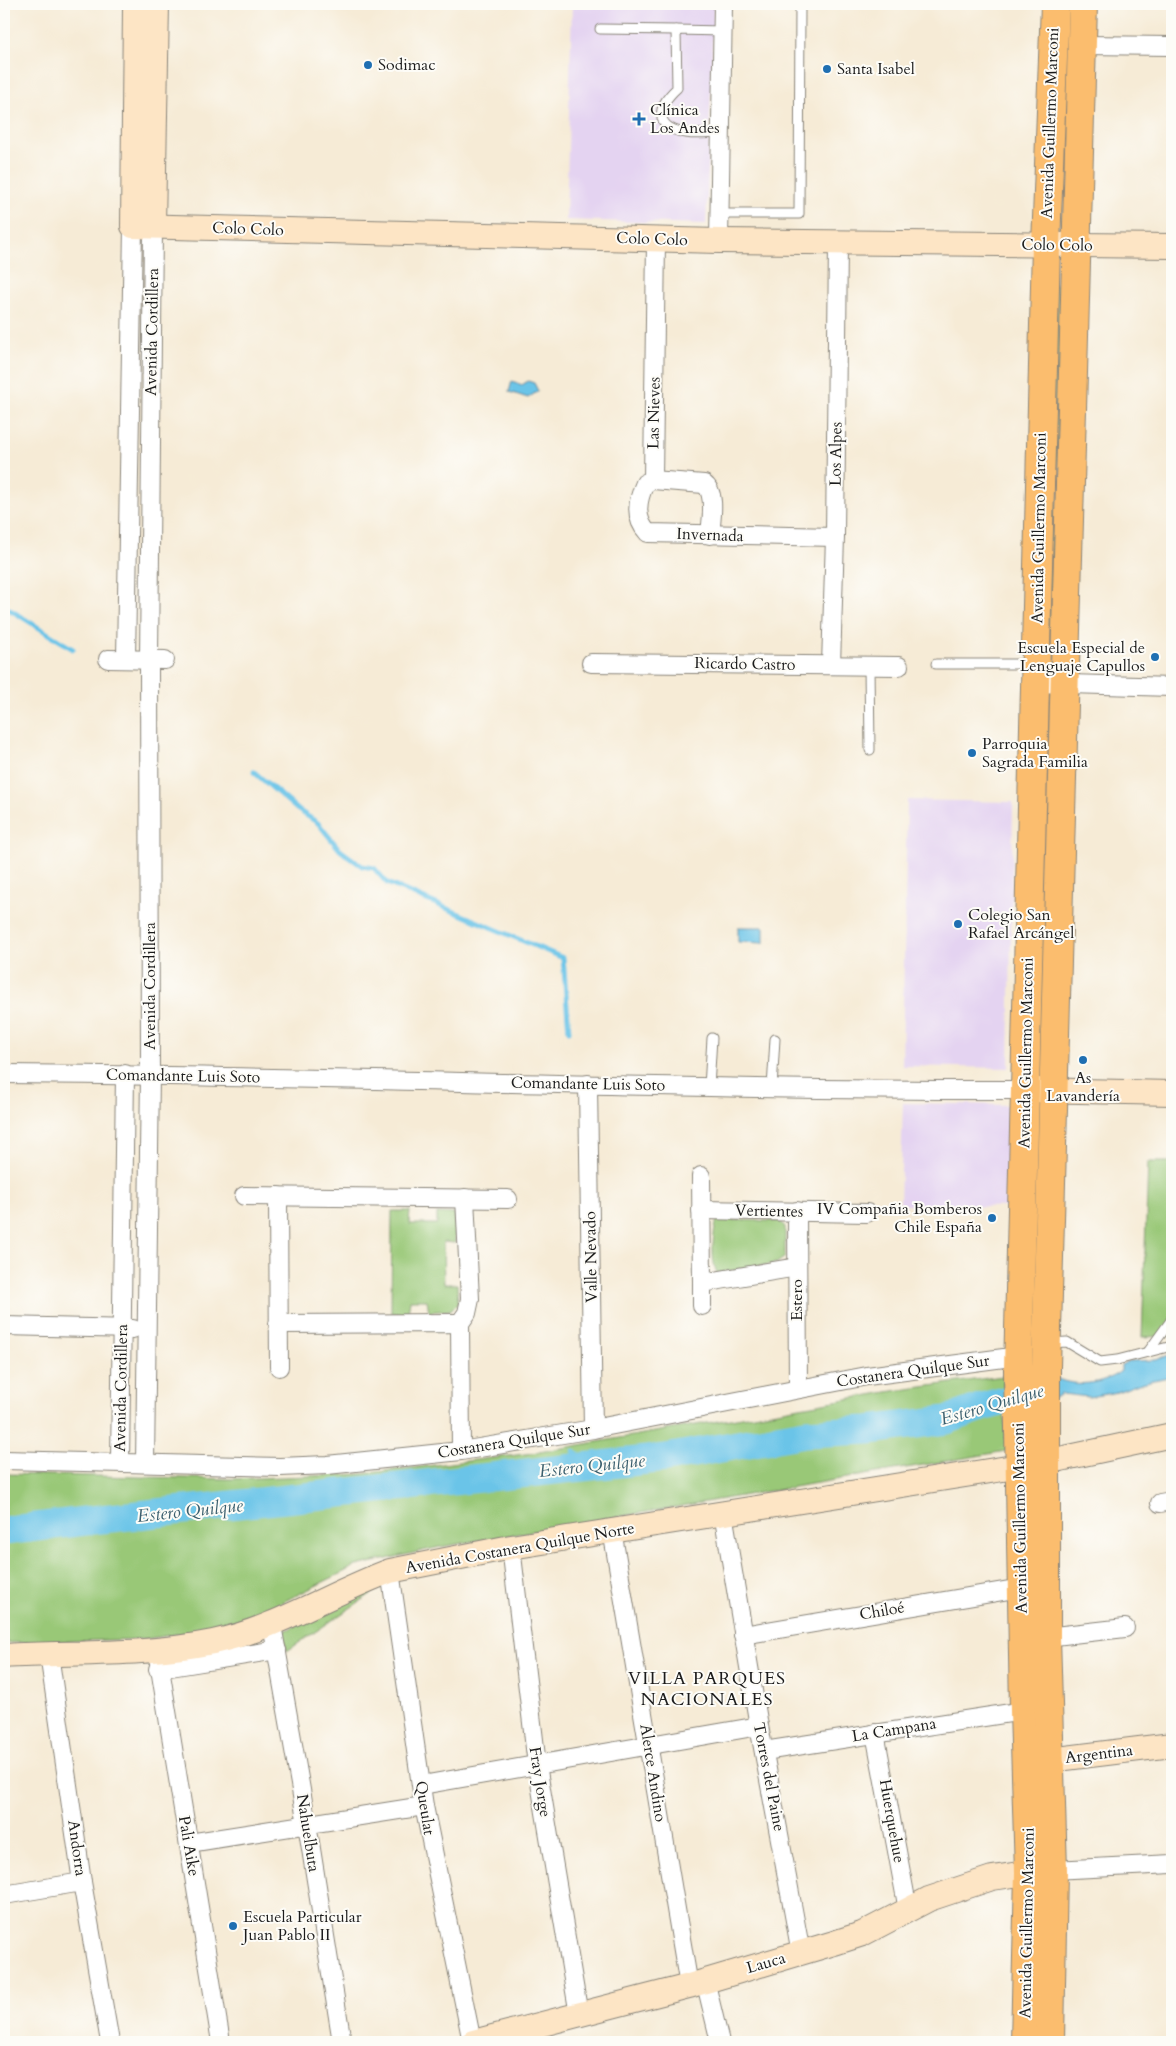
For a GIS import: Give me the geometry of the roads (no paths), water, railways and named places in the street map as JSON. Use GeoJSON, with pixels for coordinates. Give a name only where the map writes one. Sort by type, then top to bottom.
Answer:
{"type":"FeatureCollection","features":[{"type":"Feature","properties":{"kind":"main road","name":"Avenida Guillermo Marconi"},"geometry":{"type":"LineString","coordinates":[[1050,2042],[1041,1871],[1038,1761],[1046,1637],[1033,1464],[1019,1414],[1019,1363],[1046,245],[1055,4]]}},
{"type":"Feature","properties":{"kind":"main road","name":"Avenida Guillermo Marconi"},"geometry":{"type":"LineString","coordinates":[[1038,1761],[1024,1711],[1021,1588],[1033,1464],[1045,1410],[1083,4]]}},
{"type":"Feature","properties":{"kind":"main road"},"geometry":{"type":"LineString","coordinates":[[1022,1224],[1050,1224]]}},
{"type":"Feature","properties":{"kind":"main road","name":"Avenida Guillermo Marconi"},"geometry":{"type":"LineString","coordinates":[[1025,2042],[1041,1871]]}},
{"type":"Feature","properties":{"kind":"street","name":"Avenida Cordillera"},"geometry":{"type":"LineString","coordinates":[[135,4],[157,660],[145,1463]]}},
{"type":"Feature","properties":{"kind":"street","name":"Avenida Cordillera"},"geometry":{"type":"LineString","coordinates":[[126,660],[143,226],[157,4]]}},
{"type":"Feature","properties":{"kind":"street"},"geometry":{"type":"LineString","coordinates":[[719,241],[723,4]]}},
{"type":"Feature","properties":{"kind":"street"},"geometry":{"type":"LineString","coordinates":[[1082,45],[1172,46]]}},
{"type":"Feature","properties":{"kind":"street","name":"Colo Colo"},"geometry":{"type":"LineString","coordinates":[[143,226],[656,240],[1172,246]]}},
{"type":"Feature","properties":{"kind":"street","name":"Las Nieves"},"geometry":{"type":"LineString","coordinates":[[653,480],[656,240]]}},
{"type":"Feature","properties":{"kind":"street","name":"Los Alpes"},"geometry":{"type":"LineString","coordinates":[[831,665],[835,537],[838,243]]}},
{"type":"Feature","properties":{"kind":"street"},"geometry":{"type":"LineString","coordinates":[[653,480],[704,484],[709,488],[711,494],[710,535]]}},
{"type":"Feature","properties":{"kind":"street","name":"Invernada"},"geometry":{"type":"LineString","coordinates":[[653,480],[645,483],[639,496],[637,511],[641,525],[648,533],[835,537]]}},
{"type":"Feature","properties":{"kind":"street"},"geometry":{"type":"LineString","coordinates":[[108,659],[157,660]]}},
{"type":"Feature","properties":{"kind":"street","name":"Ricardo Castro"},"geometry":{"type":"LineString","coordinates":[[592,663],[899,666]]}},
{"type":"Feature","properties":{"kind":"street"},"geometry":{"type":"LineString","coordinates":[[1035,674],[1065,683],[1172,687]]}},
{"type":"Feature","properties":{"kind":"street","name":"Comandante Luis Soto"},"geometry":{"type":"LineString","coordinates":[[4,1074],[150,1074],[709,1087],[1172,1093]]}},
{"type":"Feature","properties":{"kind":"street","name":"Avenida Cordillera"},"geometry":{"type":"LineString","coordinates":[[120,1462],[125,1074]]}},
{"type":"Feature","properties":{"kind":"street","name":"Valle Nevado"},"geometry":{"type":"LineString","coordinates":[[588,1084],[593,1429]]}},
{"type":"Feature","properties":{"kind":"street"},"geometry":{"type":"LineString","coordinates":[[701,1176],[702,1306]]}},
{"type":"Feature","properties":{"kind":"street"},"geometry":{"type":"LineString","coordinates":[[244,1196],[508,1199]]}},
{"type":"Feature","properties":{"kind":"street"},"geometry":{"type":"LineString","coordinates":[[278,1196],[279,1367]]}},
{"type":"Feature","properties":{"kind":"street"},"geometry":{"type":"LineString","coordinates":[[461,1451],[460,1323],[468,1313],[470,1299],[465,1198]]}},
{"type":"Feature","properties":{"kind":"street","name":"Vertientes"},"geometry":{"type":"LineString","coordinates":[[701,1210],[867,1213]]}},
{"type":"Feature","properties":{"kind":"street","name":"Estero"},"geometry":{"type":"LineString","coordinates":[[797,1211],[798,1389]]}},
{"type":"Feature","properties":{"kind":"street"},"geometry":{"type":"LineString","coordinates":[[702,1282],[797,1267]]}},
{"type":"Feature","properties":{"kind":"street"},"geometry":{"type":"LineString","coordinates":[[278,1324],[460,1323]]}},
{"type":"Feature","properties":{"kind":"street"},"geometry":{"type":"LineString","coordinates":[[4,1326],[148,1329]]}},
{"type":"Feature","properties":{"kind":"street","name":"Costanera Quilque Sur"},"geometry":{"type":"LineString","coordinates":[[4,1460],[280,1467],[327,1465],[461,1451],[593,1429],[867,1376],[1019,1363]]}},
{"type":"Feature","properties":{"kind":"street","name":"Avenida Costanera Quilque Norte"},"geometry":{"type":"LineString","coordinates":[[158,1660],[272,1625],[370,1578],[390,1571],[511,1546],[1033,1464],[1172,1435]]}},
{"type":"Feature","properties":{"kind":"street","name":"Torres del Paine"},"geometry":{"type":"LineString","coordinates":[[723,1513],[759,1726],[801,1953]]}},
{"type":"Feature","properties":{"kind":"street","name":"Alerce Andino"},"geometry":{"type":"LineString","coordinates":[[612,1530],[649,1746],[697,1983],[720,2042]]}},
{"type":"Feature","properties":{"kind":"street","name":"Fray Jorge"},"geometry":{"type":"LineString","coordinates":[[511,1546],[537,1765],[579,2015]]}},
{"type":"Feature","properties":{"kind":"street","name":"Queulat"},"geometry":{"type":"LineString","coordinates":[[390,1571],[424,1806],[472,2042]]}},
{"type":"Feature","properties":{"kind":"street","name":"Chiloé"},"geometry":{"type":"LineString","coordinates":[[743,1635],[1021,1588]]}},
{"type":"Feature","properties":{"kind":"street","name":"Nahuelbuta"},"geometry":{"type":"LineString","coordinates":[[272,1625],[307,1824],[342,2042]]}},
{"type":"Feature","properties":{"kind":"street"},"geometry":{"type":"LineString","coordinates":[[1046,1637],[1125,1628]]}},
{"type":"Feature","properties":{"kind":"street","name":"Avenida Costanera Quilque Norte"},"geometry":{"type":"LineString","coordinates":[[4,1656],[49,1654],[158,1660],[277,1650]]}},
{"type":"Feature","properties":{"kind":"street","name":"Andorra"},"geometry":{"type":"LineString","coordinates":[[49,1654],[82,1882],[110,2042]]}},
{"type":"Feature","properties":{"kind":"street","name":"Pali Aike"},"geometry":{"type":"LineString","coordinates":[[158,1660],[221,2042]]}},
{"type":"Feature","properties":{"kind":"street","name":"La Campana"},"geometry":{"type":"LineString","coordinates":[[764,1751],[1024,1711]]}},
{"type":"Feature","properties":{"kind":"street"},"geometry":{"type":"LineString","coordinates":[[422,1785],[759,1726]]}},
{"type":"Feature","properties":{"kind":"street","name":"Huerquehue"},"geometry":{"type":"LineString","coordinates":[[875,1733],[908,1910]]}},
{"type":"Feature","properties":{"kind":"street","name":"Argentina"},"geometry":{"type":"LineString","coordinates":[[1038,1761],[1172,1745]]}},
{"type":"Feature","properties":{"kind":"street"},"geometry":{"type":"LineString","coordinates":[[188,1843],[424,1806]]}},
{"type":"Feature","properties":{"kind":"street"},"geometry":{"type":"LineString","coordinates":[[1041,1871],[1172,1864]]}},
{"type":"Feature","properties":{"kind":"street","name":"Lauca"},"geometry":{"type":"LineString","coordinates":[[472,2042],[579,2015],[801,1953],[862,1934],[929,1899],[992,1878],[1041,1871]]}},
{"type":"Feature","properties":{"kind":"street"},"geometry":{"type":"LineString","coordinates":[[4,1895],[82,1882]]}},
{"type":"Feature","properties":{"kind":"lane"},"geometry":{"type":"LineString","coordinates":[[720,214],[799,214],[800,4]]}},
{"type":"Feature","properties":{"kind":"lane"},"geometry":{"type":"LineString","coordinates":[[600,29],[723,30]]}},
{"type":"Feature","properties":{"kind":"lane"},"geometry":{"type":"LineString","coordinates":[[676,30],[677,88],[666,97],[661,107],[661,118],[668,128],[686,133],[721,133]]}},
{"type":"Feature","properties":{"kind":"lane"},"geometry":{"type":"LineString","coordinates":[[936,664],[1035,674]]}},
{"type":"Feature","properties":{"kind":"lane"},"geometry":{"type":"LineString","coordinates":[[869,666],[870,750]]}},
{"type":"Feature","properties":{"kind":"lane"},"geometry":{"type":"LineString","coordinates":[[709,1087],[712,1038]]}},
{"type":"Feature","properties":{"kind":"lane"},"geometry":{"type":"LineString","coordinates":[[772,1088],[775,1039]]}},
{"type":"Feature","properties":{"kind":"lane"},"geometry":{"type":"LineString","coordinates":[[1148,1352],[1172,1319]]}},
{"type":"Feature","properties":{"kind":"lane"},"geometry":{"type":"LineString","coordinates":[[1046,1355],[1067,1342],[1100,1362],[1172,1346]]}},
{"type":"Feature","properties":{"kind":"water"},"geometry":{"type":"Polygon","coordinates":[[[512,381],[522,385],[528,381],[534,383],[538,391],[528,398],[509,392],[512,381]]]}},
{"type":"Feature","properties":{"kind":"water"},"geometry":{"type":"Polygon","coordinates":[[[738,927],[764,927],[764,943],[738,942],[738,927]]]}},
{"type":"Feature","properties":{"kind":"water"},"geometry":{"type":"Polygon","coordinates":[[[1172,1354],[1172,1376],[1141,1383],[1117,1392],[1089,1397],[1062,1394],[1050,1400],[1052,1376],[1069,1382],[1097,1382],[1114,1376],[1121,1371],[1121,1365],[1129,1361],[1156,1360],[1172,1354]]]}},
{"type":"Feature","properties":{"kind":"waterway"},"geometry":{"type":"LineString","coordinates":[[4,606],[73,649]]}},
{"type":"Feature","properties":{"kind":"waterway"},"geometry":{"type":"LineString","coordinates":[[254,772],[298,810],[318,823],[340,850],[362,866],[374,868],[387,883],[563,958],[569,1031]]}},
{"type":"Feature","properties":{"kind":"waterway","name":"Estero Quilque"},"geometry":{"type":"LineString","coordinates":[[4,1531],[666,1458],[805,1433],[869,1430],[947,1420],[982,1407],[1042,1391]]}},
{"type":"Feature","properties":{"kind":"waterway"},"geometry":{"type":"LineString","coordinates":[[574,1451],[589,1466]]}},
{"type":"Feature","properties":{"kind":"place","name":"Sodimac"},"geometry":{"type":"Point","coordinates":[368,65]}},
{"type":"Feature","properties":{"kind":"place","name":"Santa Isabel"},"geometry":{"type":"Point","coordinates":[827,69]}},
{"type":"Feature","properties":{"kind":"place","name":"Clínica Los Andes"},"geometry":{"type":"Point","coordinates":[639,119]}},
{"type":"Feature","properties":{"kind":"place","name":"Escuela Especial de Lenguaje Capullos"},"geometry":{"type":"Point","coordinates":[1155,657]}},
{"type":"Feature","properties":{"kind":"place","name":"Parroquia Sagrada Familia"},"geometry":{"type":"Point","coordinates":[972,753]}},
{"type":"Feature","properties":{"kind":"place","name":"Colegio San Rafael Arcángel"},"geometry":{"type":"Point","coordinates":[958,924]}},
{"type":"Feature","properties":{"kind":"place","name":"As Lavandería"},"geometry":{"type":"Point","coordinates":[1083,1060]}},
{"type":"Feature","properties":{"kind":"place","name":"IV Compañia Bomberos Chile España"},"geometry":{"type":"Point","coordinates":[992,1218]}},
{"type":"Feature","properties":{"kind":"place","name":"Escuela Particular Juan Pablo II"},"geometry":{"type":"Point","coordinates":[233,1926]}},
{"type":"Feature","properties":{"kind":"district","name":"VILLA PARQUES NACIONALES"},"geometry":{"type":"Point","coordinates":[707,1688]}}]}
